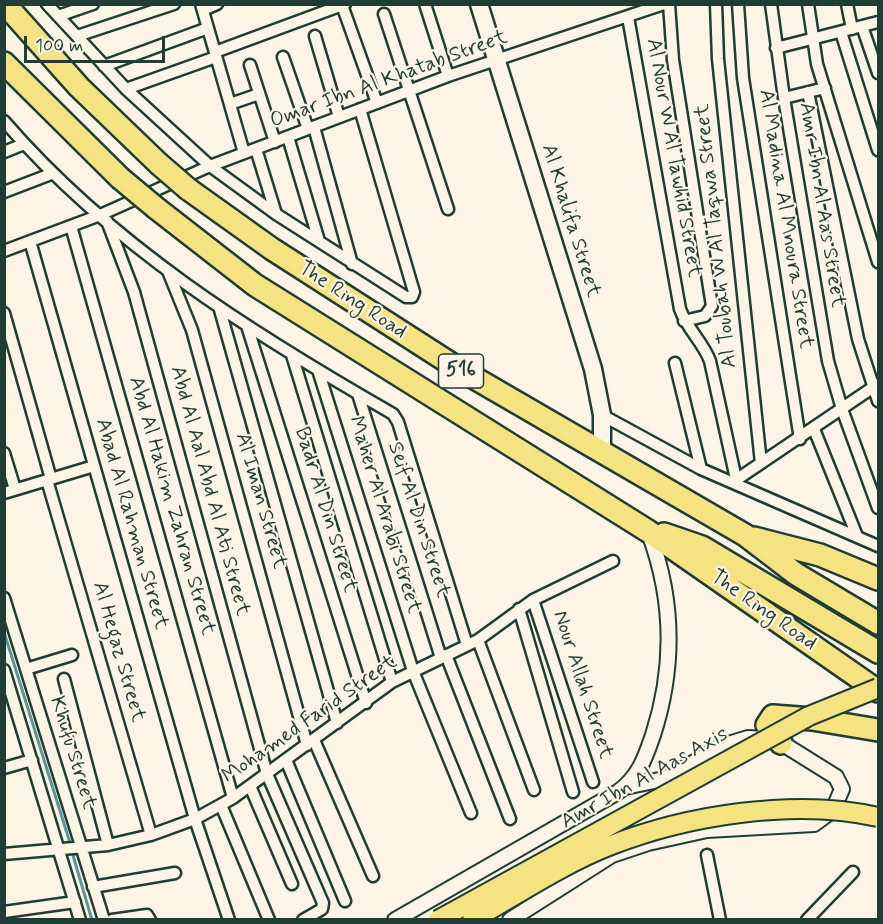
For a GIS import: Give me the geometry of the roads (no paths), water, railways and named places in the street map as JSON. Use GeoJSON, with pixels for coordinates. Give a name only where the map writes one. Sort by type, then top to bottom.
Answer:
{"type":"FeatureCollection","features":[{"type":"Feature","properties":{"kind":"highway","name":"The Ring Road"},"geometry":{"type":"LineString","coordinates":[[5,4],[79,87],[159,164],[188,189],[272,249],[449,363],[746,536],[796,574],[879,623]]}},
{"type":"Feature","properties":{"kind":"highway","name":"The Ring Road"},"geometry":{"type":"LineString","coordinates":[[4,63],[120,178],[255,285],[648,531],[879,690]]}},
{"type":"Feature","properties":{"kind":"highway","name":"The Ring Road"},"geometry":{"type":"LineString","coordinates":[[648,531],[702,547],[879,652]]}},
{"type":"Feature","properties":{"kind":"highway","name":"The Ring Road"},"geometry":{"type":"LineString","coordinates":[[746,536],[820,555],[879,579]]}},
{"type":"Feature","properties":{"kind":"highway"},"geometry":{"type":"LineString","coordinates":[[781,743],[767,725],[767,721],[773,716],[812,719],[879,730]]}},
{"type":"Feature","properties":{"kind":"main road","name":"Al Khalifa Street"},"geometry":{"type":"LineString","coordinates":[[479,4],[593,369],[602,415],[602,453]]}},
{"type":"Feature","properties":{"kind":"main road","name":"Amr Ibn Al Aas Axis"},"geometry":{"type":"LineString","coordinates":[[438,920],[809,716],[879,690]]}},
{"type":"Feature","properties":{"kind":"main road","name":"Amr Ibn Al Aas Axis"},"geometry":{"type":"LineString","coordinates":[[472,920],[582,859],[617,843],[670,826],[773,811],[828,810],[879,817]]}},
{"type":"Feature","properties":{"kind":"street"},"geometry":{"type":"LineString","coordinates":[[47,4],[126,89],[210,166],[276,214],[352,264],[409,297],[414,292],[410,276],[360,109]]}},
{"type":"Feature","properties":{"kind":"street"},"geometry":{"type":"LineString","coordinates":[[58,16],[93,4]]}},
{"type":"Feature","properties":{"kind":"street"},"geometry":{"type":"LineString","coordinates":[[76,36],[174,4]]}},
{"type":"Feature","properties":{"kind":"street"},"geometry":{"type":"LineString","coordinates":[[217,4],[202,7],[244,153]]}},
{"type":"Feature","properties":{"kind":"street"},"geometry":{"type":"LineString","coordinates":[[425,4],[448,76]]}},
{"type":"Feature","properties":{"kind":"street"},"geometry":{"type":"LineString","coordinates":[[667,4],[673,60],[712,306],[705,316],[684,321]]}},
{"type":"Feature","properties":{"kind":"street","name":"Omar Ibn Al Khatab Street"},"geometry":{"type":"LineString","coordinates":[[4,251],[71,226],[103,218],[131,201],[210,166],[409,90],[667,4]]}},
{"type":"Feature","properties":{"kind":"street","name":"Al Toubah W Al Taqwa Street"},"geometry":{"type":"LineString","coordinates":[[716,4],[718,59],[761,463]]}},
{"type":"Feature","properties":{"kind":"street","name":"Al Madina Al Mnoura Street"},"geometry":{"type":"LineString","coordinates":[[738,4],[743,78],[800,439]]}},
{"type":"Feature","properties":{"kind":"street","name":"Amr Ibn Al Aas Street"},"geometry":{"type":"LineString","coordinates":[[771,4],[818,309],[842,410],[879,508]]}},
{"type":"Feature","properties":{"kind":"street"},"geometry":{"type":"LineString","coordinates":[[808,4],[812,40],[825,88],[879,262]]}},
{"type":"Feature","properties":{"kind":"street"},"geometry":{"type":"LineString","coordinates":[[847,4],[879,150]]}},
{"type":"Feature","properties":{"kind":"street"},"geometry":{"type":"LineString","coordinates":[[126,89],[344,5],[377,103]]}},
{"type":"Feature","properties":{"kind":"street"},"geometry":{"type":"LineString","coordinates":[[384,14],[448,209]]}},
{"type":"Feature","properties":{"kind":"street","name":"Al Nour W Al Tawhid Street"},"geometry":{"type":"LineString","coordinates":[[628,17],[680,309],[684,321],[697,337],[711,361],[734,481]]}},
{"type":"Feature","properties":{"kind":"street"},"geometry":{"type":"LineString","coordinates":[[776,48],[879,22]]}},
{"type":"Feature","properties":{"kind":"street"},"geometry":{"type":"LineString","coordinates":[[104,66],[208,28]]}},
{"type":"Feature","properties":{"kind":"street"},"geometry":{"type":"LineString","coordinates":[[852,29],[879,73]]}},
{"type":"Feature","properties":{"kind":"street"},"geometry":{"type":"LineString","coordinates":[[315,36],[339,117]]}},
{"type":"Feature","properties":{"kind":"street"},"geometry":{"type":"LineString","coordinates":[[283,57],[311,128],[352,264]]}},
{"type":"Feature","properties":{"kind":"street"},"geometry":{"type":"LineString","coordinates":[[250,65],[275,142]]}},
{"type":"Feature","properties":{"kind":"street"},"geometry":{"type":"LineString","coordinates":[[784,98],[825,88]]}},
{"type":"Feature","properties":{"kind":"street"},"geometry":{"type":"LineString","coordinates":[[808,92],[858,339],[876,386],[879,401]]}},
{"type":"Feature","properties":{"kind":"street"},"geometry":{"type":"LineString","coordinates":[[230,104],[260,94]]}},
{"type":"Feature","properties":{"kind":"street"},"geometry":{"type":"LineString","coordinates":[[4,121],[51,174],[168,271],[248,329],[393,414],[399,424],[467,645]]}},
{"type":"Feature","properties":{"kind":"street"},"geometry":{"type":"LineString","coordinates":[[288,137],[319,241]]}},
{"type":"Feature","properties":{"kind":"street"},"geometry":{"type":"LineString","coordinates":[[4,152],[24,144]]}},
{"type":"Feature","properties":{"kind":"street"},"geometry":{"type":"LineString","coordinates":[[256,149],[276,214]]}},
{"type":"Feature","properties":{"kind":"street"},"geometry":{"type":"LineString","coordinates":[[4,192],[51,174]]}},
{"type":"Feature","properties":{"kind":"street","name":"Abd Al Aal Abd Al Ati Street"},"geometry":{"type":"LineString","coordinates":[[103,218],[134,292],[267,774],[323,903],[320,911],[303,920]]}},
{"type":"Feature","properties":{"kind":"street","name":"Abd Al Hakim Zahran Street"},"geometry":{"type":"LineString","coordinates":[[71,226],[233,798]]}},
{"type":"Feature","properties":{"kind":"street","name":"Abad Al Rahman Street"},"geometry":{"type":"LineString","coordinates":[[30,241],[195,819],[229,920]]}},
{"type":"Feature","properties":{"kind":"street","name":"Al Iman Street"},"geometry":{"type":"LineString","coordinates":[[168,271],[192,330],[311,742],[373,876]]}},
{"type":"Feature","properties":{"kind":"street"},"geometry":{"type":"LineString","coordinates":[[220,310],[337,723]]}},
{"type":"Feature","properties":{"kind":"street","name":"Al Hegaz Street"},"geometry":{"type":"LineString","coordinates":[[4,313],[49,480],[151,835]]}},
{"type":"Feature","properties":{"kind":"street","name":"Badr Al Din Street"},"geometry":{"type":"LineString","coordinates":[[248,329],[366,703]]}},
{"type":"Feature","properties":{"kind":"street"},"geometry":{"type":"LineString","coordinates":[[292,355],[392,682]]}},
{"type":"Feature","properties":{"kind":"street"},"geometry":{"type":"LineString","coordinates":[[675,363],[701,469]]}},
{"type":"Feature","properties":{"kind":"street","name":"Maher Al Arabi Street"},"geometry":{"type":"LineString","coordinates":[[318,370],[413,671],[471,813]]}},
{"type":"Feature","properties":{"kind":"street"},"geometry":{"type":"LineString","coordinates":[[734,481],[876,386]]}},
{"type":"Feature","properties":{"kind":"street","name":"Seif Al Din Street"},"geometry":{"type":"LineString","coordinates":[[358,394],[444,656],[510,819]]}},
{"type":"Feature","properties":{"kind":"street"},"geometry":{"type":"LineString","coordinates":[[602,415],[701,469],[734,481],[879,546]]}},
{"type":"Feature","properties":{"kind":"street"},"geometry":{"type":"LineString","coordinates":[[814,429],[857,536]]}},
{"type":"Feature","properties":{"kind":"street"},"geometry":{"type":"LineString","coordinates":[[4,453],[10,491],[94,466]]}},
{"type":"Feature","properties":{"kind":"street"},"geometry":{"type":"LineString","coordinates":[[395,920],[625,787],[636,775],[644,760],[660,711],[668,669],[669,629],[665,589],[648,531]]}},
{"type":"Feature","properties":{"kind":"street","name":"Mohamed Farid Street"},"geometry":{"type":"LineString","coordinates":[[4,854],[108,845],[151,835],[195,819],[233,798],[392,682],[478,640],[533,600],[613,561]]}},
{"type":"Feature","properties":{"kind":"street","name":"Khufu Street"},"geometry":{"type":"LineString","coordinates":[[4,598],[104,920]]}},
{"type":"Feature","properties":{"kind":"street","name":"Nour Allah Street"},"geometry":{"type":"LineString","coordinates":[[533,600],[593,782]]}},
{"type":"Feature","properties":{"kind":"street"},"geometry":{"type":"LineString","coordinates":[[519,609],[573,792]]}},
{"type":"Feature","properties":{"kind":"street"},"geometry":{"type":"LineString","coordinates":[[478,640],[534,790]]}},
{"type":"Feature","properties":{"kind":"street"},"geometry":{"type":"LineString","coordinates":[[26,669],[72,655]]}},
{"type":"Feature","properties":{"kind":"street"},"geometry":{"type":"LineString","coordinates":[[4,670],[7,688],[32,760],[80,920]]}},
{"type":"Feature","properties":{"kind":"street"},"geometry":{"type":"LineString","coordinates":[[64,679],[108,845]]}},
{"type":"Feature","properties":{"kind":"street"},"geometry":{"type":"LineString","coordinates":[[510,920],[612,855],[648,843],[707,830],[806,826],[821,821],[833,810],[842,793],[841,782],[781,743],[765,739],[740,740],[664,779],[625,787]]}},
{"type":"Feature","properties":{"kind":"street"},"geometry":{"type":"LineString","coordinates":[[4,768],[32,760]]}},
{"type":"Feature","properties":{"kind":"street"},"geometry":{"type":"LineString","coordinates":[[286,760],[345,901]]}},
{"type":"Feature","properties":{"kind":"street"},"geometry":{"type":"LineString","coordinates":[[250,786],[292,884]]}},
{"type":"Feature","properties":{"kind":"street"},"geometry":{"type":"LineString","coordinates":[[221,805],[269,920]]}},
{"type":"Feature","properties":{"kind":"street"},"geometry":{"type":"LineString","coordinates":[[707,855],[720,920]]}},
{"type":"Feature","properties":{"kind":"street"},"geometry":{"type":"LineString","coordinates":[[807,920],[853,872]]}},
{"type":"Feature","properties":{"kind":"street"},"geometry":{"type":"LineString","coordinates":[[93,887],[175,873]]}},
{"type":"Feature","properties":{"kind":"street"},"geometry":{"type":"LineString","coordinates":[[4,912],[75,902]]}},
{"type":"Feature","properties":{"kind":"street"},"geometry":{"type":"LineString","coordinates":[[112,920],[148,917]]}},
{"type":"Feature","properties":{"kind":"waterway"},"geometry":{"type":"LineString","coordinates":[[4,632],[71,846]]}},
{"type":"Feature","properties":{"kind":"waterway"},"geometry":{"type":"LineString","coordinates":[[72,852],[92,920]]}}]}
